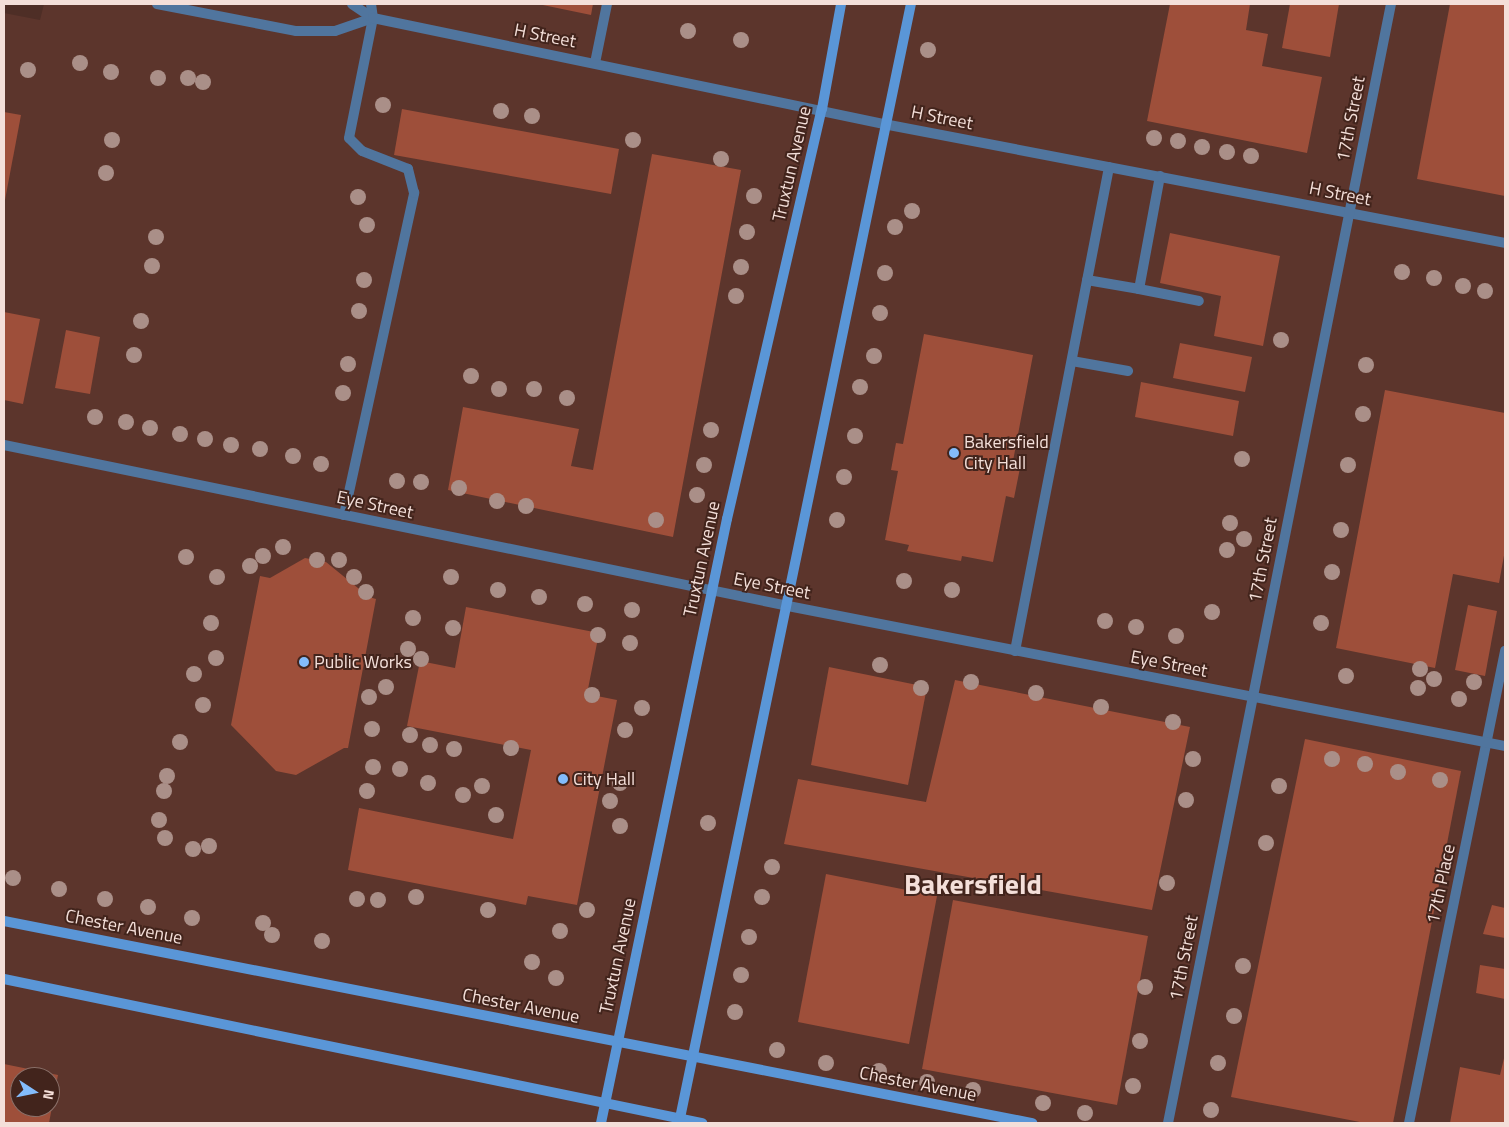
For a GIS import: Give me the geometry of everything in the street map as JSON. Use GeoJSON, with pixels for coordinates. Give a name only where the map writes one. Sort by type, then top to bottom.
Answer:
{"type":"FeatureCollection","features":[{"type":"Feature","properties":{"kind":"main road","name":"Truxtun Avenue"},"geometry":{"type":"LineString","coordinates":[[601,1123],[616,1042],[712,590],[822,109],[841,4]]}},
{"type":"Feature","properties":{"kind":"main road"},"geometry":{"type":"LineString","coordinates":[[680,1121],[696,1057],[889,125],[911,4]]}},
{"type":"Feature","properties":{"kind":"main road","name":"Chester Avenue"},"geometry":{"type":"LineString","coordinates":[[4,921],[1032,1123]]}},
{"type":"Feature","properties":{"kind":"main road"},"geometry":{"type":"LineString","coordinates":[[4,979],[680,1121],[702,1123]]}},
{"type":"Feature","properties":{"kind":"street"},"geometry":{"type":"LineString","coordinates":[[157,4],[296,31],[335,31],[373,18]]}},
{"type":"Feature","properties":{"kind":"street","name":"H Street"},"geometry":{"type":"LineString","coordinates":[[352,4],[373,18],[822,109],[889,125],[1505,243]]}},
{"type":"Feature","properties":{"kind":"street"},"geometry":{"type":"LineString","coordinates":[[344,515],[414,193],[408,169],[362,152],[349,138],[373,18],[371,4]]}},
{"type":"Feature","properties":{"kind":"street"},"geometry":{"type":"LineString","coordinates":[[595,63],[607,4]]}},
{"type":"Feature","properties":{"kind":"street","name":"17th Street"},"geometry":{"type":"LineString","coordinates":[[1168,1123],[1391,4]]}},
{"type":"Feature","properties":{"kind":"street"},"geometry":{"type":"LineString","coordinates":[[1015,651],[1109,167]]}},
{"type":"Feature","properties":{"kind":"street"},"geometry":{"type":"LineString","coordinates":[[1139,289],[1160,176]]}},
{"type":"Feature","properties":{"kind":"street"},"geometry":{"type":"LineString","coordinates":[[1087,280],[1199,302]]}},
{"type":"Feature","properties":{"kind":"street"},"geometry":{"type":"LineString","coordinates":[[1072,360],[1128,371]]}},
{"type":"Feature","properties":{"kind":"street","name":"Eye Street"},"geometry":{"type":"LineString","coordinates":[[4,445],[788,606],[1505,746]]}},
{"type":"Feature","properties":{"kind":"street","name":"17th Place"},"geometry":{"type":"LineString","coordinates":[[1409,1123],[1505,651]]}},
{"type":"Feature","properties":{"kind":"shaded area"},"geometry":{"type":"Polygon","coordinates":[[[44,4],[1505,4],[1505,1123],[4,1123],[4,13],[40,20],[44,4]]]}},
{"type":"Feature","properties":{"kind":"building"},"geometry":{"type":"Polygon","coordinates":[[[538,4],[593,4],[591,15],[538,4]]]}},
{"type":"Feature","properties":{"kind":"building"},"geometry":{"type":"Polygon","coordinates":[[[1170,4],[1250,4],[1246,30],[1268,34],[1262,66],[1322,77],[1307,153],[1147,121],[1170,4]]]}},
{"type":"Feature","properties":{"kind":"building"},"geometry":{"type":"Polygon","coordinates":[[[1290,4],[1339,4],[1330,57],[1282,48],[1290,4]]]}},
{"type":"Feature","properties":{"kind":"building"},"geometry":{"type":"Polygon","coordinates":[[[1450,4],[1505,4],[1505,196],[1417,179],[1450,4]]]}},
{"type":"Feature","properties":{"kind":"building"},"geometry":{"type":"Polygon","coordinates":[[[402,109],[619,149],[611,194],[394,155],[402,109]]]}},
{"type":"Feature","properties":{"kind":"building"},"geometry":{"type":"Polygon","coordinates":[[[4,112],[21,115],[5,200],[4,200],[4,112]]]}},
{"type":"Feature","properties":{"kind":"building"},"geometry":{"type":"Polygon","coordinates":[[[652,154],[741,170],[673,537],[448,490],[463,407],[579,429],[571,466],[593,470],[652,154]]]}},
{"type":"Feature","properties":{"kind":"building"},"geometry":{"type":"Polygon","coordinates":[[[1170,233],[1280,256],[1263,346],[1214,336],[1221,296],[1160,283],[1170,233]]]}},
{"type":"Feature","properties":{"kind":"building"},"geometry":{"type":"Polygon","coordinates":[[[4,312],[40,319],[23,404],[4,400],[4,312]]]}},
{"type":"Feature","properties":{"kind":"building"},"geometry":{"type":"Polygon","coordinates":[[[66,330],[100,337],[90,394],[55,388],[66,330]]]}},
{"type":"Feature","properties":{"kind":"building","name":"Bakersfield City Hall"},"geometry":{"type":"Polygon","coordinates":[[[924,334],[1033,355],[1013,461],[1021,463],[1014,498],[1006,496],[993,562],[962,556],[961,561],[907,551],[909,545],[885,540],[898,471],[891,470],[896,443],[903,444],[924,334]]]}},
{"type":"Feature","properties":{"kind":"building"},"geometry":{"type":"Polygon","coordinates":[[[1180,343],[1252,357],[1245,392],[1173,378],[1180,343]]]}},
{"type":"Feature","properties":{"kind":"building"},"geometry":{"type":"Polygon","coordinates":[[[1141,382],[1239,401],[1233,436],[1135,417],[1141,382]]]}},
{"type":"Feature","properties":{"kind":"building"},"geometry":{"type":"Polygon","coordinates":[[[1385,390],[1505,413],[1505,550],[1499,583],[1453,574],[1435,668],[1336,648],[1385,390]]]}},
{"type":"Feature","properties":{"kind":"building","name":"Public Works"},"geometry":{"type":"Polygon","coordinates":[[[305,558],[326,562],[369,597],[376,599],[348,748],[344,748],[296,775],[276,771],[231,725],[260,576],[270,578],[305,558]]]}},
{"type":"Feature","properties":{"kind":"building"},"geometry":{"type":"Polygon","coordinates":[[[1468,605],[1497,611],[1485,676],[1455,670],[1468,605]]]}},
{"type":"Feature","properties":{"kind":"building","name":"City Hall"},"geometry":{"type":"Polygon","coordinates":[[[466,607],[599,633],[587,694],[617,700],[577,905],[528,896],[526,905],[348,870],[359,808],[513,839],[531,750],[407,726],[420,661],[455,668],[466,607]]]}},
{"type":"Feature","properties":{"kind":"building"},"geometry":{"type":"Polygon","coordinates":[[[829,667],[927,687],[908,785],[811,765],[829,667]]]}},
{"type":"Feature","properties":{"kind":"building"},"geometry":{"type":"Polygon","coordinates":[[[955,680],[1190,727],[1152,910],[784,844],[798,779],[926,802],[955,680]]]}},
{"type":"Feature","properties":{"kind":"building"},"geometry":{"type":"Polygon","coordinates":[[[1305,739],[1461,771],[1393,1123],[1365,1123],[1231,1097],[1305,739]]]}},
{"type":"Feature","properties":{"kind":"building"},"geometry":{"type":"Polygon","coordinates":[[[826,874],[937,896],[909,1044],[798,1022],[826,874]]]}},
{"type":"Feature","properties":{"kind":"building"},"geometry":{"type":"Polygon","coordinates":[[[953,900],[1148,936],[1117,1105],[922,1069],[953,900]]]}},
{"type":"Feature","properties":{"kind":"building"},"geometry":{"type":"Polygon","coordinates":[[[1492,905],[1505,908],[1505,938],[1483,934],[1492,905]]]}},
{"type":"Feature","properties":{"kind":"building"},"geometry":{"type":"Polygon","coordinates":[[[1480,965],[1505,969],[1505,999],[1476,993],[1480,965]]]}},
{"type":"Feature","properties":{"kind":"building"},"geometry":{"type":"Polygon","coordinates":[[[1505,1054],[1505,1123],[1450,1123],[1460,1067],[1500,1075],[1505,1054]]]}},
{"type":"Feature","properties":{"kind":"building"},"geometry":{"type":"Polygon","coordinates":[[[4,1064],[19,1067],[10,1067],[10,1117],[50,1117],[49,1123],[4,1123],[4,1064]]]}},
{"type":"Feature","properties":{"kind":"place","name":"Bakersfield City Hall"},"geometry":{"type":"Point","coordinates":[954,453]}},
{"type":"Feature","properties":{"kind":"place","name":"Public Works"},"geometry":{"type":"Point","coordinates":[304,662]}},
{"type":"Feature","properties":{"kind":"place","name":"City Hall"},"geometry":{"type":"Point","coordinates":[563,779]}},
{"type":"Feature","properties":{"kind":"district","name":"Bakersfield"},"geometry":{"type":"Point","coordinates":[973,884]}}]}
